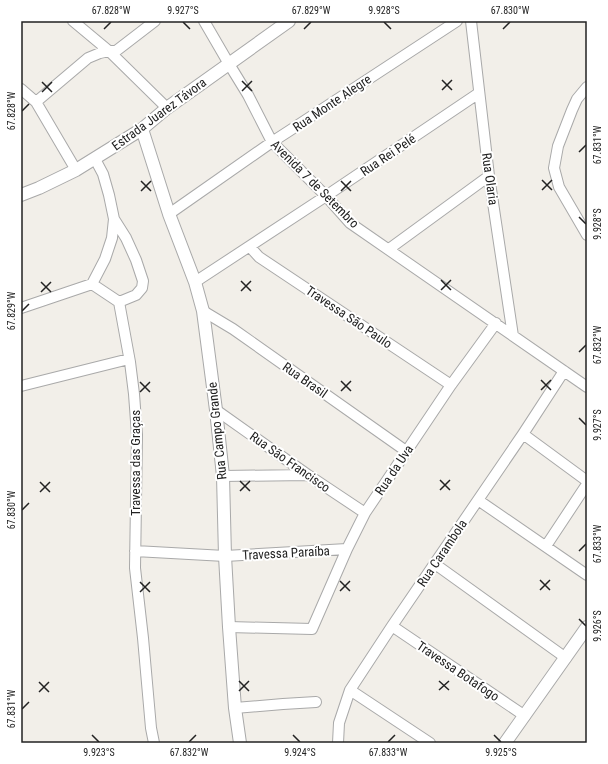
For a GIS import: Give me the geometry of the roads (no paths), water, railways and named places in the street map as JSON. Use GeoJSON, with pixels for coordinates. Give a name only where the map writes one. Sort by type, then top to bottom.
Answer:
{"type":"FeatureCollection","features":[{"type":"Feature","properties":{"kind":"street"},"geometry":{"type":"LineString","coordinates":[[73,21],[109,51],[167,108]]}},
{"type":"Feature","properties":{"kind":"street"},"geometry":{"type":"LineString","coordinates":[[36,102],[88,58],[94,55],[120,49],[155,21]]}},
{"type":"Feature","properties":{"kind":"street","name":"Avenida 7 de Setembro"},"geometry":{"type":"LineString","coordinates":[[204,21],[248,95],[272,142],[326,196],[350,223],[587,387]]}},
{"type":"Feature","properties":{"kind":"street","name":"Estrada Juarez Távora"},"geometry":{"type":"LineString","coordinates":[[21,195],[76,170],[142,129],[167,108],[289,21]]}},
{"type":"Feature","properties":{"kind":"street","name":"Rua Monte Alegre"},"geometry":{"type":"LineString","coordinates":[[170,214],[272,142],[457,21]]}},
{"type":"Feature","properties":{"kind":"street","name":"Rua Olaria"},"geometry":{"type":"LineString","coordinates":[[471,21],[489,176],[513,336]]}},
{"type":"Feature","properties":{"kind":"street"},"geometry":{"type":"LineString","coordinates":[[587,87],[577,99],[572,110],[558,146],[554,168],[559,187],[587,235]]}},
{"type":"Feature","properties":{"kind":"street"},"geometry":{"type":"LineString","coordinates":[[21,89],[36,102],[76,170]]}},
{"type":"Feature","properties":{"kind":"street","name":"Rua Rei Pelé"},"geometry":{"type":"LineString","coordinates":[[195,282],[250,247],[479,93]]}},
{"type":"Feature","properties":{"kind":"street","name":"Rua Campo Grande"},"geometry":{"type":"LineString","coordinates":[[142,129],[170,214],[195,282],[203,311],[223,476],[229,627],[235,708],[240,743]]}},
{"type":"Feature","properties":{"kind":"street"},"geometry":{"type":"LineString","coordinates":[[21,308],[92,284],[105,259],[112,238],[114,219],[103,174],[95,159]]}},
{"type":"Feature","properties":{"kind":"street"},"geometry":{"type":"LineString","coordinates":[[389,250],[489,176]]}},
{"type":"Feature","properties":{"kind":"street"},"geometry":{"type":"LineString","coordinates":[[92,284],[119,302],[136,295],[142,288],[143,281],[136,260],[126,238],[114,219]]}},
{"type":"Feature","properties":{"kind":"street","name":"Travessa São Paulo"},"geometry":{"type":"LineString","coordinates":[[250,247],[259,257],[451,385]]}},
{"type":"Feature","properties":{"kind":"street","name":"Travessa das Graças"},"geometry":{"type":"LineString","coordinates":[[119,302],[134,394],[136,435],[135,568],[151,728],[154,743]]}},
{"type":"Feature","properties":{"kind":"street","name":"Rua Brasil"},"geometry":{"type":"LineString","coordinates":[[203,311],[233,330],[406,451]]}},
{"type":"Feature","properties":{"kind":"street","name":"Rua da Uva"},"geometry":{"type":"LineString","coordinates":[[229,627],[312,628],[347,549],[365,513],[451,385],[496,323]]}},
{"type":"Feature","properties":{"kind":"street"},"geometry":{"type":"LineString","coordinates":[[21,386],[129,359]]}},
{"type":"Feature","properties":{"kind":"street","name":"Rua Carambola"},"geometry":{"type":"LineString","coordinates":[[338,743],[339,723],[350,690],[564,371]]}},
{"type":"Feature","properties":{"kind":"street","name":"Rua São Francisco"},"geometry":{"type":"LineString","coordinates":[[216,410],[365,513]]}},
{"type":"Feature","properties":{"kind":"street"},"geometry":{"type":"LineString","coordinates":[[523,434],[587,481]]}},
{"type":"Feature","properties":{"kind":"street"},"geometry":{"type":"LineString","coordinates":[[223,476],[308,475]]}},
{"type":"Feature","properties":{"kind":"street"},"geometry":{"type":"LineString","coordinates":[[546,546],[587,484]]}},
{"type":"Feature","properties":{"kind":"street"},"geometry":{"type":"LineString","coordinates":[[478,500],[587,575]]}},
{"type":"Feature","properties":{"kind":"street","name":"Travessa Paraíba"},"geometry":{"type":"LineString","coordinates":[[135,551],[225,556],[347,549]]}},
{"type":"Feature","properties":{"kind":"street"},"geometry":{"type":"LineString","coordinates":[[435,564],[566,658]]}},
{"type":"Feature","properties":{"kind":"street","name":"Travessa Botafogo"},"geometry":{"type":"LineString","coordinates":[[392,626],[525,716]]}},
{"type":"Feature","properties":{"kind":"street"},"geometry":{"type":"LineString","coordinates":[[505,743],[587,627]]}},
{"type":"Feature","properties":{"kind":"street"},"geometry":{"type":"LineString","coordinates":[[350,690],[430,743]]}},
{"type":"Feature","properties":{"kind":"street"},"geometry":{"type":"LineString","coordinates":[[235,708],[316,702]]}}]}
